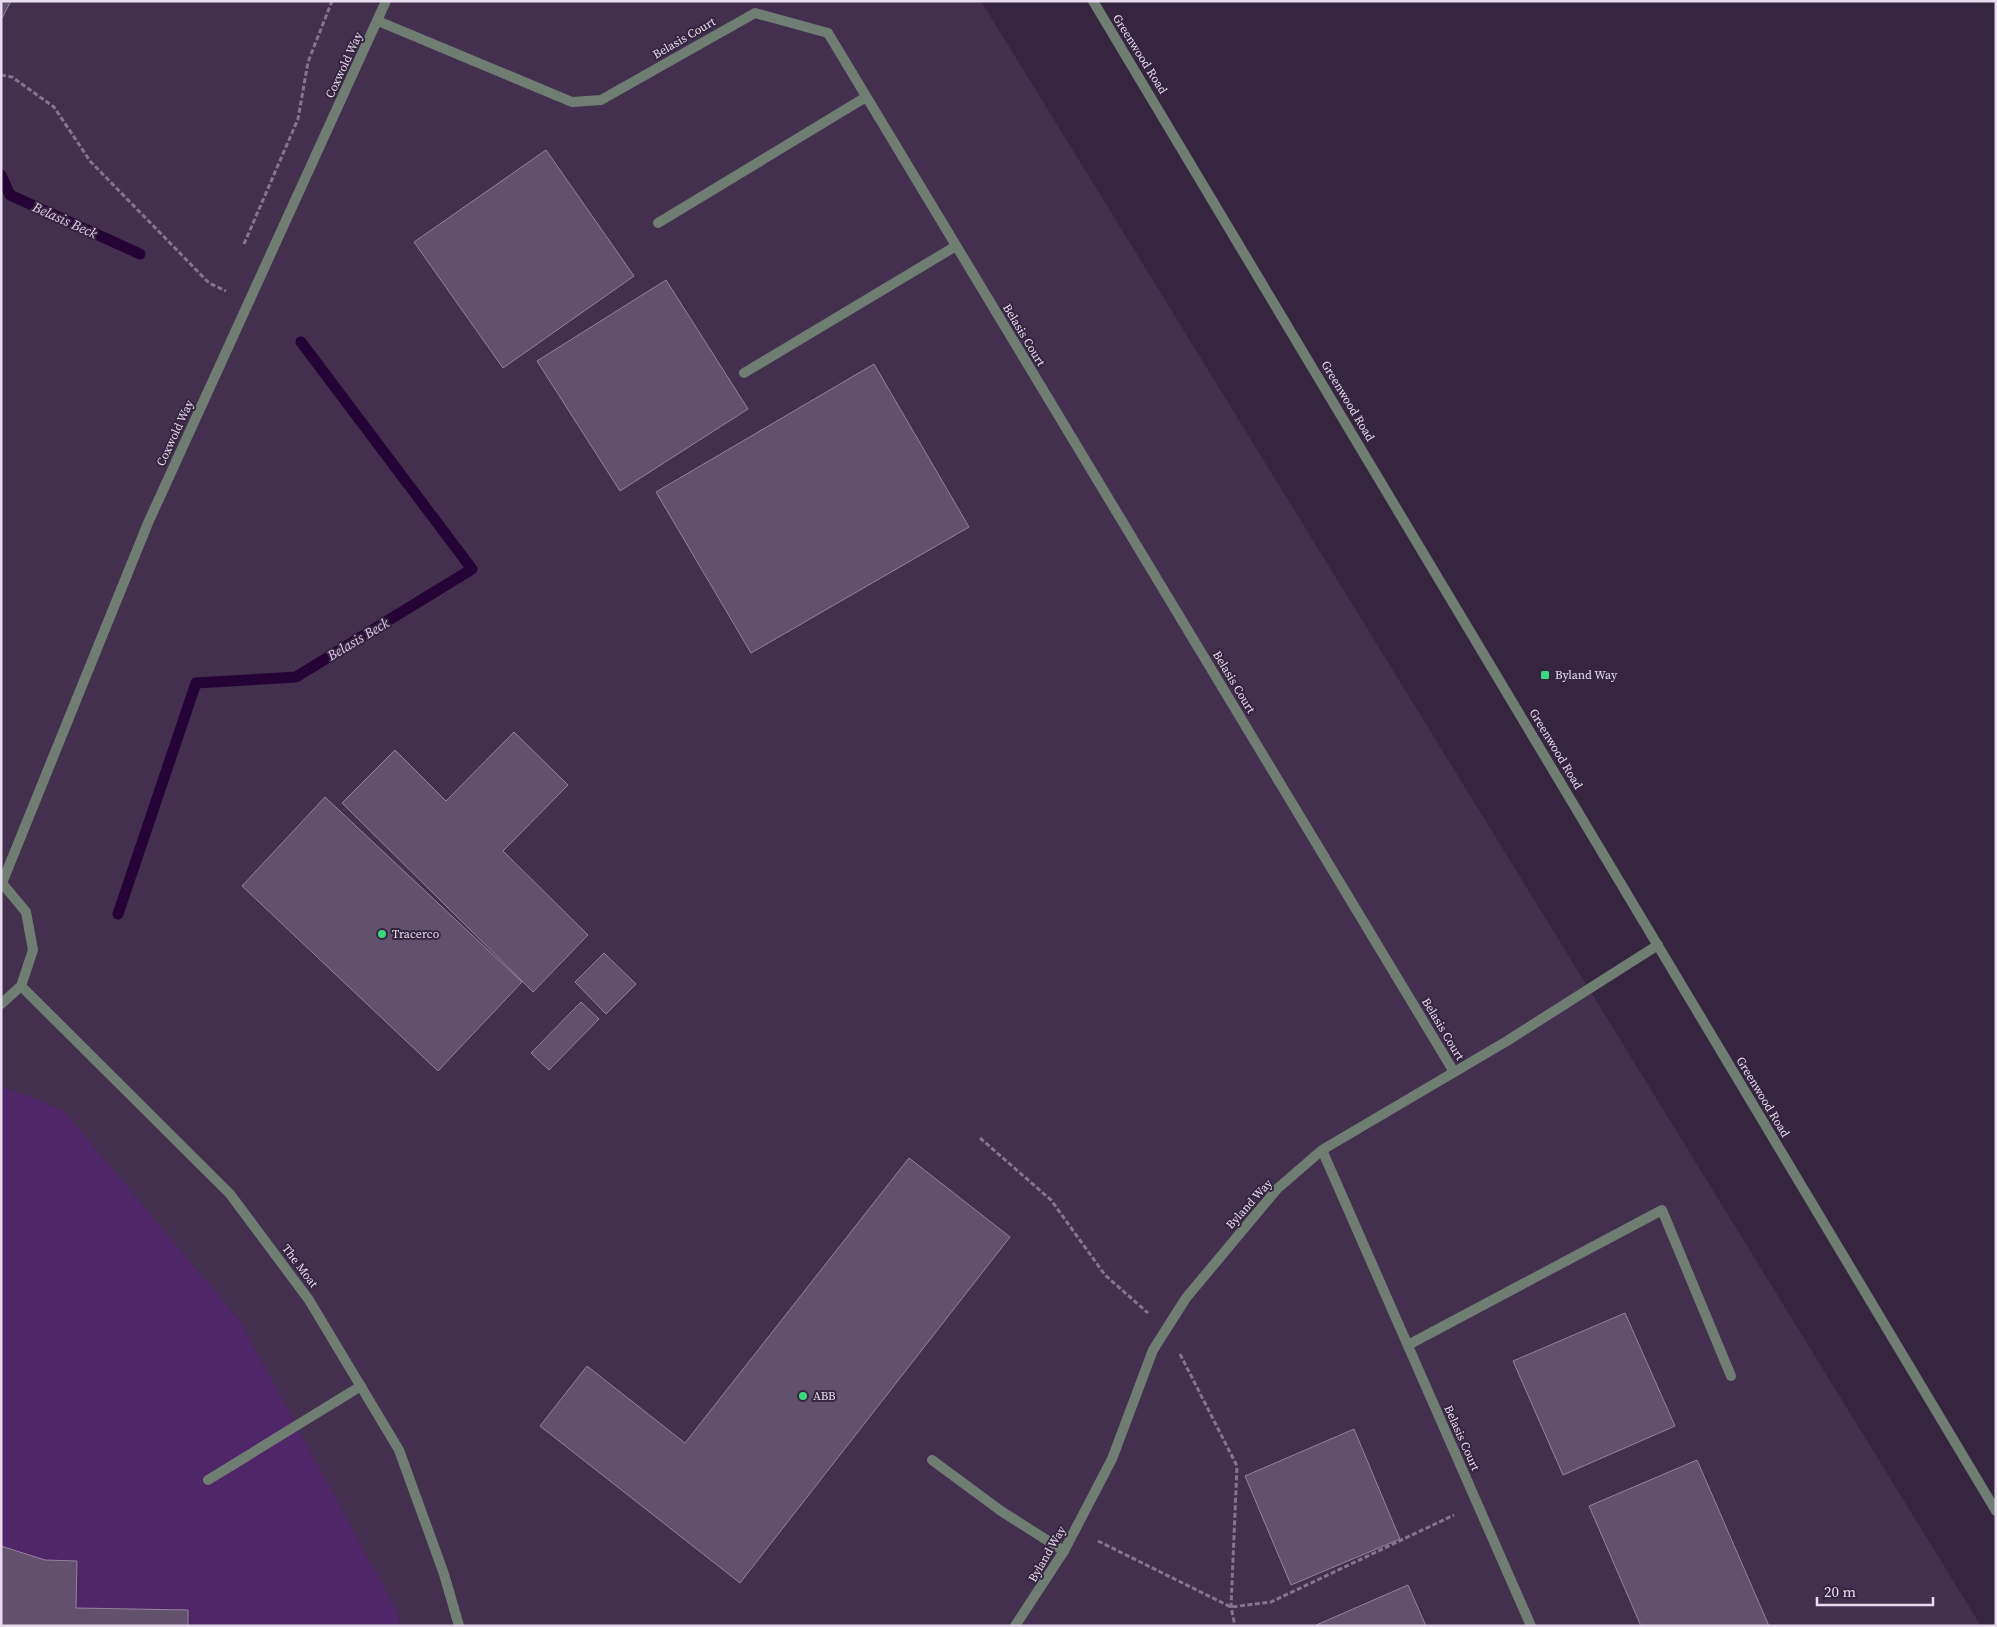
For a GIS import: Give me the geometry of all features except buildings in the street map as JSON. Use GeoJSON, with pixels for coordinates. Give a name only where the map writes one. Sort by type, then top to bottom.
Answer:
{"type":"FeatureCollection","features":[{"type":"Feature","properties":{"kind":"street","name":"Coxwold Way"},"geometry":{"type":"LineString","coordinates":[[2,883],[148,524],[386,1]]}},
{"type":"Feature","properties":{"kind":"street","name":"Greenwood Road"},"geometry":{"type":"LineString","coordinates":[[1094,1],[1996,1510]]}},
{"type":"Feature","properties":{"kind":"street","name":"Belasis Court"},"geometry":{"type":"LineString","coordinates":[[378,21],[572,102],[601,100],[754,13],[828,33],[1454,1072]]}},
{"type":"Feature","properties":{"kind":"street"},"geometry":{"type":"LineString","coordinates":[[658,223],[866,97]]}},
{"type":"Feature","properties":{"kind":"street"},"geometry":{"type":"LineString","coordinates":[[744,373],[956,246]]}},
{"type":"Feature","properties":{"kind":"street"},"geometry":{"type":"LineString","coordinates":[[1,1004],[21,986],[33,950],[26,912],[2,883]]}},
{"type":"Feature","properties":{"kind":"street","name":"Byland Way"},"geometry":{"type":"LineString","coordinates":[[1016,1626],[1064,1551],[1112,1460],[1153,1350],[1186,1298],[1277,1189],[1322,1150],[1524,1031],[1658,946]]}},
{"type":"Feature","properties":{"kind":"street","name":"The Moat"},"geometry":{"type":"LineString","coordinates":[[21,986],[230,1194],[309,1300],[399,1450],[444,1574],[459,1626]]}},
{"type":"Feature","properties":{"kind":"street","name":"Belasis Court"},"geometry":{"type":"LineString","coordinates":[[1322,1150],[1531,1626]]}},
{"type":"Feature","properties":{"kind":"street"},"geometry":{"type":"LineString","coordinates":[[1408,1345],[1662,1210],[1731,1376]]}},
{"type":"Feature","properties":{"kind":"street"},"geometry":{"type":"LineString","coordinates":[[208,1480],[361,1386]]}},
{"type":"Feature","properties":{"kind":"street"},"geometry":{"type":"LineString","coordinates":[[932,1460],[1001,1511],[1064,1551]]}},
{"type":"Feature","properties":{"kind":"path"},"geometry":{"type":"LineString","coordinates":[[244,245],[298,120],[308,62],[332,1]]}},
{"type":"Feature","properties":{"kind":"path"},"geometry":{"type":"LineString","coordinates":[[1,74],[12,77],[54,107],[90,161],[209,283],[249,302]]}},
{"type":"Feature","properties":{"kind":"path"},"geometry":{"type":"LineString","coordinates":[[224,290],[228,281]]}},
{"type":"Feature","properties":{"kind":"path"},"geometry":{"type":"LineString","coordinates":[[1075,1530],[1231,1607],[1271,1602],[1477,1504]]}},
{"type":"Feature","properties":{"kind":"shaded area"},"geometry":{"type":"Polygon","coordinates":[[[1,1],[981,1],[1981,1626],[400,1626],[398,1613],[240,1321],[63,1110],[1,1086],[1,1]]]}},
{"type":"Feature","properties":{"kind":"shaded area"},"geometry":{"type":"Polygon","coordinates":[[[1,1086],[63,1110],[240,1321],[398,1613],[400,1626],[1,1626],[1,1086]]]}},
{"type":"Feature","properties":{"kind":"waterway","name":"Belasis Beck"},"geometry":{"type":"LineString","coordinates":[[1,175],[10,195],[140,254]]}},
{"type":"Feature","properties":{"kind":"waterway","name":"Belasis Beck"},"geometry":{"type":"LineString","coordinates":[[118,914],[196,683],[296,677],[472,569],[301,342]]}},
{"type":"Feature","properties":{"kind":"place","name":"Byland Way"},"geometry":{"type":"Point","coordinates":[1545,675]}},
{"type":"Feature","properties":{"kind":"place","name":"Tracerco"},"geometry":{"type":"Point","coordinates":[382,934]}},
{"type":"Feature","properties":{"kind":"place","name":"ABB"},"geometry":{"type":"Point","coordinates":[803,1396]}}]}
